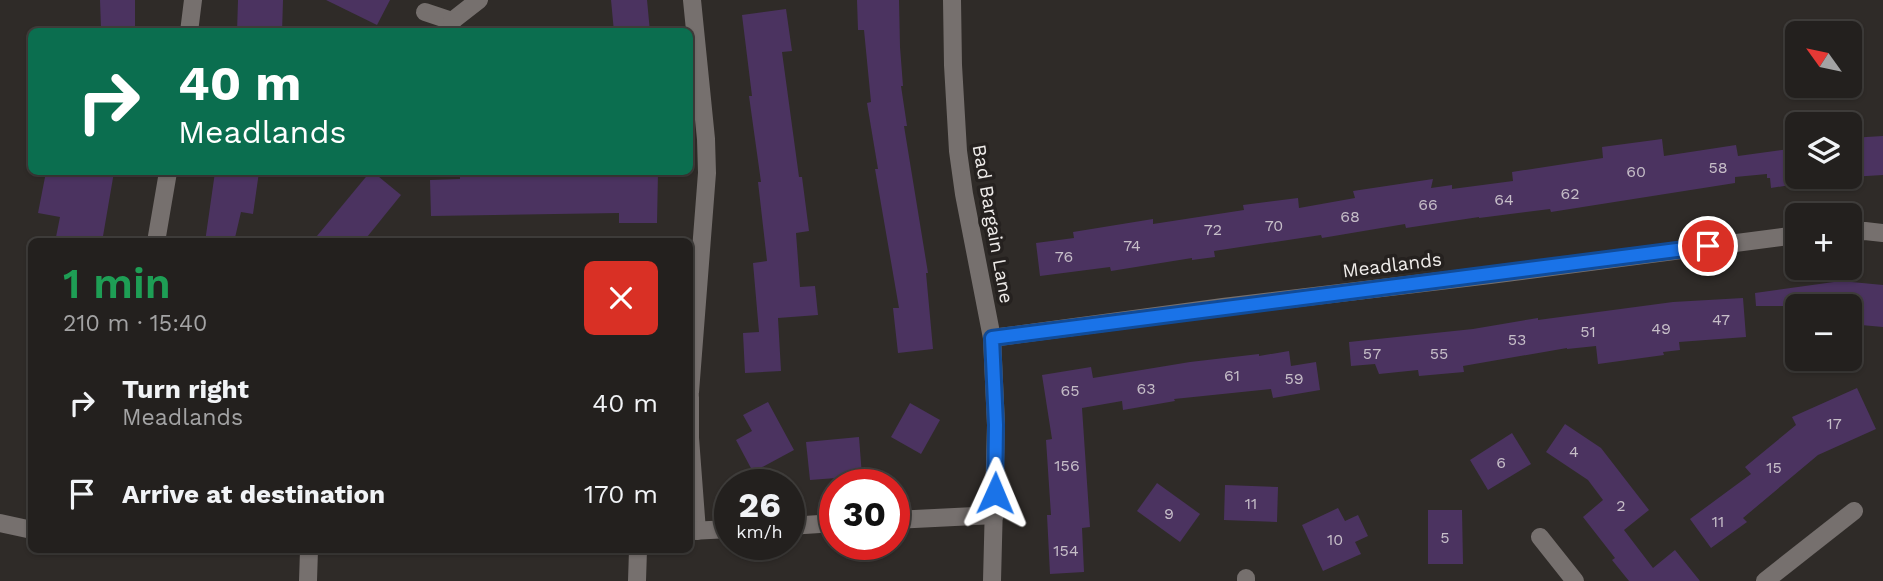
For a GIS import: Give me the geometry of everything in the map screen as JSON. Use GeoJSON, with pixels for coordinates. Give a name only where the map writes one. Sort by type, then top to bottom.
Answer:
{"type":"FeatureCollection","features":[{"type":"Feature","properties":{"kind":"street"},"geometry":{"type":"LineString","coordinates":[[190,28],[192,0]]}},
{"type":"Feature","properties":{"kind":"street"},"geometry":{"type":"LineString","coordinates":[[425,12],[451,26],[479,0]]}},
{"type":"Feature","properties":{"kind":"street"},"geometry":{"type":"LineString","coordinates":[[692,0],[706,150],[693,294]]}},
{"type":"Feature","properties":{"kind":"street","name":"Bad Bargain Lane"},"geometry":{"type":"LineString","coordinates":[[952,0],[958,151],[992,338],[996,425],[992,581]]}},
{"type":"Feature","properties":{"kind":"street"},"geometry":{"type":"LineString","coordinates":[[157,238],[167,175]]}},
{"type":"Feature","properties":{"kind":"street"},"geometry":{"type":"LineString","coordinates":[[1862,231],[1883,233]]}},
{"type":"Feature","properties":{"kind":"street","name":"Meadlands"},"geometry":{"type":"LineString","coordinates":[[992,338],[1785,237]]}},
{"type":"Feature","properties":{"kind":"street"},"geometry":{"type":"LineString","coordinates":[[1772,579],[1854,511]]}},
{"type":"Feature","properties":{"kind":"street"},"geometry":{"type":"LineString","coordinates":[[910,519],[995,515]]}},
{"type":"Feature","properties":{"kind":"street"},"geometry":{"type":"LineString","coordinates":[[0,523],[28,529]]}},
{"type":"Feature","properties":{"kind":"street"},"geometry":{"type":"LineString","coordinates":[[693,531],[714,530]]}},
{"type":"Feature","properties":{"kind":"street"},"geometry":{"type":"LineString","coordinates":[[1540,537],[1575,581]]}},
{"type":"Feature","properties":{"kind":"street"},"geometry":{"type":"LineString","coordinates":[[308,581],[309,553]]}},
{"type":"Feature","properties":{"kind":"street"},"geometry":{"type":"LineString","coordinates":[[637,581],[638,553]]}},
{"type":"Feature","properties":{"kind":"building"},"geometry":{"type":"Polygon","coordinates":[[[100,0],[135,0],[135,28],[101,28],[100,0]]]}},
{"type":"Feature","properties":{"kind":"building"},"geometry":{"type":"Polygon","coordinates":[[[238,0],[283,0],[282,28],[237,28],[238,0]]]}},
{"type":"Feature","properties":{"kind":"building"},"geometry":{"type":"Polygon","coordinates":[[[326,0],[390,0],[377,25],[326,0]]]}},
{"type":"Feature","properties":{"kind":"building"},"geometry":{"type":"Polygon","coordinates":[[[611,0],[647,0],[650,28],[614,28],[611,0]]]}},
{"type":"Feature","properties":{"kind":"building"},"geometry":{"type":"Polygon","coordinates":[[[857,0],[899,0],[901,86],[907,126],[904,126],[928,273],[933,349],[898,353],[893,308],[899,308],[875,169],[878,169],[867,103],[871,102],[864,30],[858,30],[857,0]]]}},
{"type":"Feature","properties":{"kind":"building"},"geometry":{"type":"Polygon","coordinates":[[[786,9],[792,51],[782,52],[809,231],[796,233],[800,287],[815,286],[818,315],[778,318],[781,371],[745,373],[743,333],[759,332],[753,263],[767,261],[742,15],[786,9]]]}},
{"type":"Feature","properties":{"kind":"building"},"geometry":{"type":"Polygon","coordinates":[[[1883,136],[1883,175],[1862,176],[1862,137],[1883,136]]]}},
{"type":"Feature","properties":{"kind":"building"},"geometry":{"type":"Polygon","coordinates":[[[1662,139],[1664,156],[1736,145],[1738,156],[1785,150],[1785,186],[1771,188],[1767,174],[1735,177],[1735,183],[1551,212],[1550,209],[1406,228],[1405,224],[1322,238],[1321,235],[1214,251],[1215,257],[1111,271],[1110,267],[1040,276],[1036,243],[1074,238],[1073,232],[1153,219],[1153,224],[1244,210],[1243,205],[1298,198],[1299,208],[1355,198],[1353,191],[1433,179],[1431,188],[1452,185],[1452,189],[1513,181],[1512,172],[1603,158],[1602,147],[1662,139]]]}},
{"type":"Feature","properties":{"kind":"building"},"geometry":{"type":"Polygon","coordinates":[[[45,175],[113,175],[103,238],[56,238],[60,217],[38,213],[45,175]]]}},
{"type":"Feature","properties":{"kind":"building"},"geometry":{"type":"Polygon","coordinates":[[[215,175],[259,175],[253,214],[241,212],[235,238],[206,238],[215,175]]]}},
{"type":"Feature","properties":{"kind":"building"},"geometry":{"type":"Polygon","coordinates":[[[368,175],[377,175],[401,195],[366,238],[315,238],[368,175]]]}},
{"type":"Feature","properties":{"kind":"building"},"geometry":{"type":"Polygon","coordinates":[[[460,175],[658,175],[657,223],[619,223],[619,213],[431,216],[430,180],[460,179],[460,175]]]}},
{"type":"Feature","properties":{"kind":"building"},"geometry":{"type":"Polygon","coordinates":[[[1841,281],[1883,285],[1883,327],[1862,325],[1862,294],[1785,294],[1785,306],[1756,306],[1755,293],[1841,281]]]}},
{"type":"Feature","properties":{"kind":"building"},"geometry":{"type":"Polygon","coordinates":[[[1743,298],[1746,337],[1679,342],[1680,350],[1663,352],[1664,355],[1598,364],[1596,346],[1567,348],[1463,366],[1464,372],[1419,376],[1418,370],[1379,374],[1375,364],[1351,366],[1349,342],[1473,329],[1538,318],[1673,302],[1743,298]]]}},
{"type":"Feature","properties":{"kind":"building"},"geometry":{"type":"Polygon","coordinates":[[[1289,351],[1291,366],[1316,362],[1320,390],[1273,398],[1271,389],[1174,399],[1175,401],[1123,410],[1122,401],[1082,408],[1090,527],[1082,528],[1084,572],[1050,574],[1047,515],[1051,515],[1046,440],[1052,439],[1042,375],[1091,367],[1093,378],[1190,362],[1289,351]]]}},
{"type":"Feature","properties":{"kind":"building"},"geometry":{"type":"Polygon","coordinates":[[[1857,388],[1876,429],[1818,455],[1743,518],[1747,522],[1711,548],[1690,519],[1751,474],[1745,467],[1796,425],[1792,417],[1857,388]]]}},
{"type":"Feature","properties":{"kind":"building"},"geometry":{"type":"Polygon","coordinates":[[[768,402],[794,450],[759,469],[751,469],[736,440],[752,431],[743,415],[768,402]]]}},
{"type":"Feature","properties":{"kind":"building"},"geometry":{"type":"Polygon","coordinates":[[[910,403],[940,420],[921,454],[891,437],[910,403]]]}},
{"type":"Feature","properties":{"kind":"building"},"geometry":{"type":"Polygon","coordinates":[[[1565,424],[1601,448],[1649,510],[1624,530],[1653,568],[1675,550],[1700,581],[1629,581],[1583,517],[1603,500],[1588,480],[1546,452],[1565,424]]]}},
{"type":"Feature","properties":{"kind":"building"},"geometry":{"type":"Polygon","coordinates":[[[1512,433],[1531,464],[1488,490],[1470,460],[1512,433]]]}},
{"type":"Feature","properties":{"kind":"building"},"geometry":{"type":"Polygon","coordinates":[[[859,437],[861,469],[819,469],[819,479],[810,480],[806,442],[859,437]]]}},
{"type":"Feature","properties":{"kind":"building"},"geometry":{"type":"Polygon","coordinates":[[[1157,483],[1200,514],[1180,542],[1137,511],[1157,483]]]}},
{"type":"Feature","properties":{"kind":"building"},"geometry":{"type":"Polygon","coordinates":[[[1225,485],[1278,487],[1277,522],[1224,520],[1225,485]]]}},
{"type":"Feature","properties":{"kind":"building"},"geometry":{"type":"Polygon","coordinates":[[[1338,508],[1345,521],[1358,515],[1368,536],[1355,542],[1361,554],[1323,571],[1302,525],[1338,508]]]}},
{"type":"Feature","properties":{"kind":"building"},"geometry":{"type":"Polygon","coordinates":[[[1428,510],[1462,510],[1463,564],[1428,564],[1428,510]]]}},
{"type":"Feature","properties":{"kind":"route"},"geometry":{"type":"LineString","coordinates":[[995,493],[996,425],[992,338],[1708,246]]}}]}
